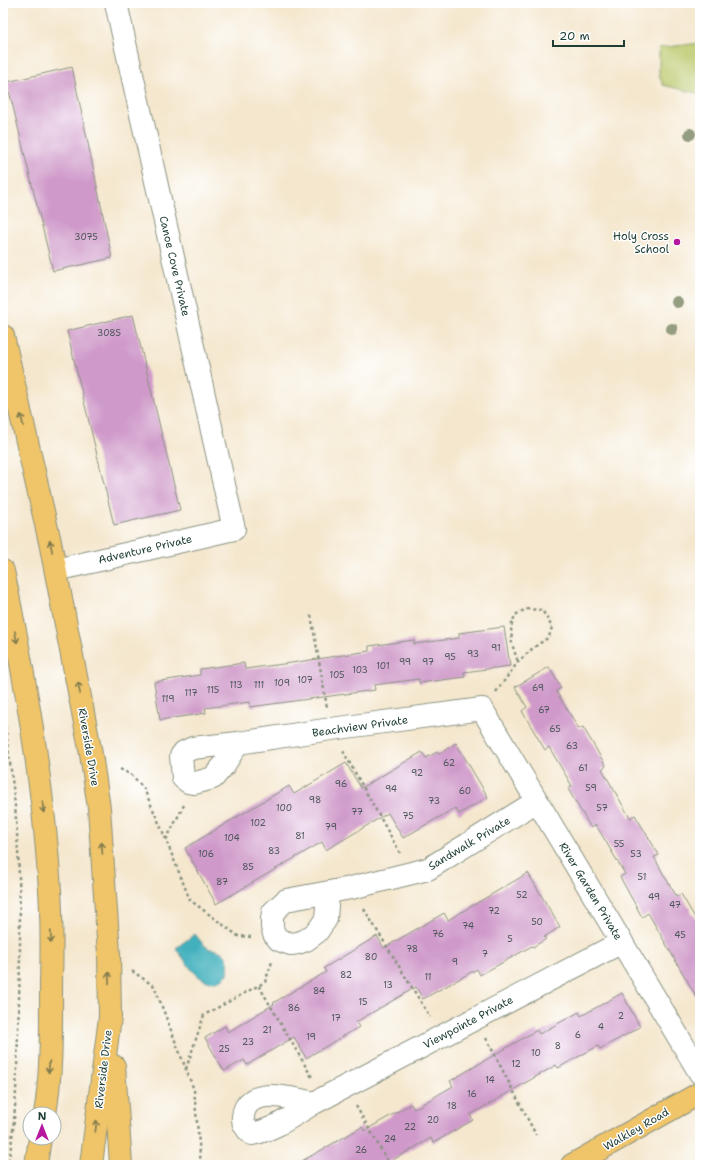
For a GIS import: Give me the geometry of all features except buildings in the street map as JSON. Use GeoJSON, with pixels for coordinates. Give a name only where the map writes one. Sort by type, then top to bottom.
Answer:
{"type":"FeatureCollection","features":[{"type":"Feature","properties":{"kind":"main road","name":"Riverside Drive"},"geometry":{"type":"LineString","coordinates":[[3,336],[56,570],[92,754],[99,808],[109,954],[110,1017],[91,1165]]}},
{"type":"Feature","properties":{"kind":"main road"},"geometry":{"type":"LineString","coordinates":[[3,571],[22,663],[42,798],[50,876],[52,942],[51,1020],[48,1081],[45,1106]]}},
{"type":"Feature","properties":{"kind":"main road"},"geometry":{"type":"LineString","coordinates":[[110,1017],[121,1165]]}},
{"type":"Feature","properties":{"kind":"main road","name":"Walkley Road"},"geometry":{"type":"LineString","coordinates":[[572,1165],[700,1092]]}},
{"type":"Feature","properties":{"kind":"main road"},"geometry":{"type":"LineString","coordinates":[[36,1165],[39,1146]]}},
{"type":"Feature","properties":{"kind":"street","name":"Canoe Cove Private"},"geometry":{"type":"LineString","coordinates":[[116,3],[234,529]]}},
{"type":"Feature","properties":{"kind":"street","name":"Adventure Private"},"geometry":{"type":"LineString","coordinates":[[56,570],[234,529]]}},
{"type":"Feature","properties":{"kind":"street","name":"Beachview Private"},"geometry":{"type":"LineString","coordinates":[[195,783],[188,782],[182,778],[181,756],[184,752],[193,748],[482,709]]}},
{"type":"Feature","properties":{"kind":"street","name":"River Garden Private"},"geometry":{"type":"LineString","coordinates":[[482,709],[700,1073]]}},
{"type":"Feature","properties":{"kind":"street"},"geometry":{"type":"LineString","coordinates":[[195,783],[213,778],[218,774],[238,743]]}},
{"type":"Feature","properties":{"kind":"street","name":"Sandwalk Private"},"geometry":{"type":"LineString","coordinates":[[279,940],[274,934],[272,926],[273,912],[286,900],[351,888],[428,869],[537,801]]}},
{"type":"Feature","properties":{"kind":"street"},"geometry":{"type":"LineString","coordinates":[[279,940],[291,944],[298,943],[306,940],[317,932],[326,919],[328,893]]}},
{"type":"Feature","properties":{"kind":"street","name":"Viewpointe Private"},"geometry":{"type":"LineString","coordinates":[[319,1100],[622,942]]}},
{"type":"Feature","properties":{"kind":"path"},"geometry":{"type":"LineString","coordinates":[[482,709],[518,662],[533,648],[549,638],[552,627],[542,610],[526,609],[515,615],[511,627],[512,644],[518,662]]}},
{"type":"Feature","properties":{"kind":"path"},"geometry":{"type":"LineString","coordinates":[[311,615],[331,729],[412,873]]}},
{"type":"Feature","properties":{"kind":"path"},"geometry":{"type":"LineString","coordinates":[[3,710],[15,805],[21,919],[16,1099],[13,1136],[8,1165]]}},
{"type":"Feature","properties":{"kind":"path"},"geometry":{"type":"LineString","coordinates":[[120,769],[132,775],[144,790],[190,900],[238,936],[279,940],[266,982],[204,1015],[186,1069]]}},
{"type":"Feature","properties":{"kind":"path"},"geometry":{"type":"LineString","coordinates":[[166,840],[195,783]]}},
{"type":"Feature","properties":{"kind":"path"},"geometry":{"type":"LineString","coordinates":[[351,888],[441,1036]]}},
{"type":"Feature","properties":{"kind":"path"},"geometry":{"type":"LineString","coordinates":[[109,954],[154,986],[194,1090],[201,1165]]}},
{"type":"Feature","properties":{"kind":"path"},"geometry":{"type":"LineString","coordinates":[[259,986],[319,1100]]}},
{"type":"Feature","properties":{"kind":"path"},"geometry":{"type":"LineString","coordinates":[[476,1018],[536,1135]]}},
{"type":"Feature","properties":{"kind":"path"},"geometry":{"type":"LineString","coordinates":[[344,1086],[390,1165]]}},
{"type":"Feature","properties":{"kind":"green space"},"geometry":{"type":"Polygon","coordinates":[[[700,43],[700,94],[663,85],[659,76],[659,48],[700,43]]]}},
{"type":"Feature","properties":{"kind":"water"},"geometry":{"type":"Polygon","coordinates":[[[195,934],[206,947],[221,952],[226,957],[228,963],[228,974],[221,980],[211,982],[204,980],[193,971],[176,948],[195,934]]]}},
{"type":"Feature","properties":{"kind":"place","name":"Holy Cross School"},"geometry":{"type":"Point","coordinates":[677,242]}}]}
